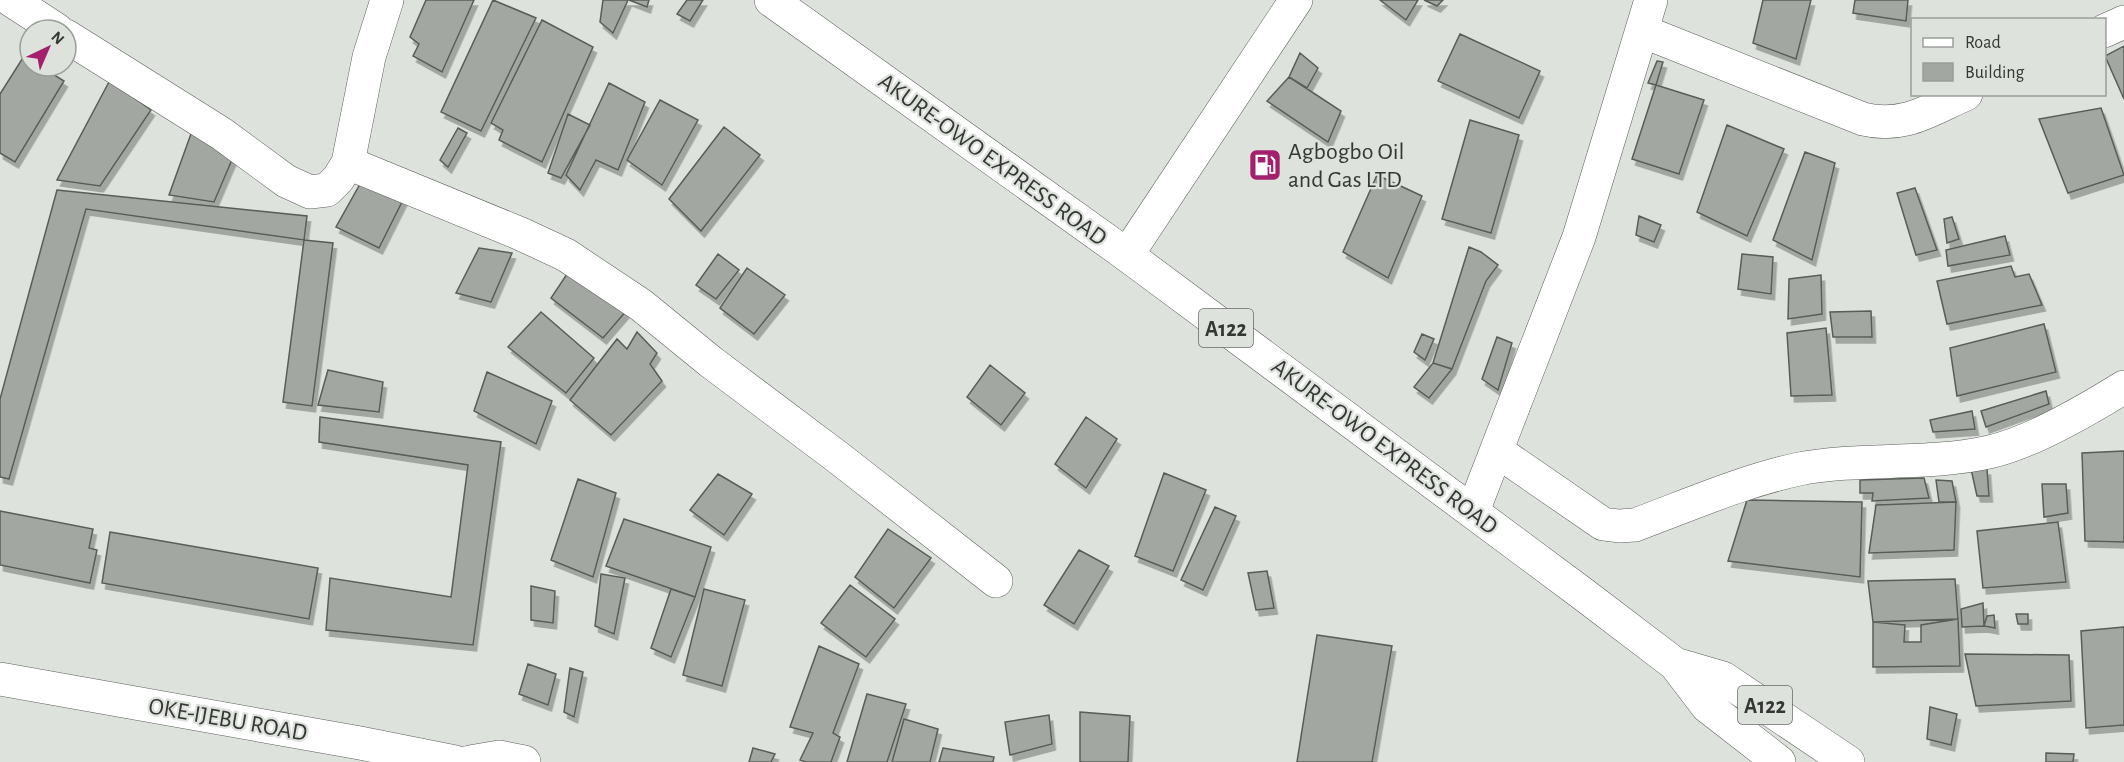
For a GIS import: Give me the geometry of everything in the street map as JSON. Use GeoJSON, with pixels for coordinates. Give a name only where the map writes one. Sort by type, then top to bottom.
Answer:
{"type":"FeatureCollection","features":[{"type":"Feature","properties":{"kind":"main road"},"geometry":{"type":"LineString","coordinates":[[11,0],[39,18]]}},
{"type":"Feature","properties":{"kind":"main road"},"geometry":{"type":"LineString","coordinates":[[78,44],[222,134],[286,181],[310,192],[327,190],[338,179],[348,163],[369,57],[387,0]]}},
{"type":"Feature","properties":{"kind":"main road","name":"AKURE-OWO EXPRESS ROAD"},"geometry":{"type":"LineString","coordinates":[[771,0],[1127,255],[1473,511],[1675,664],[1707,706],[1779,762]]}},
{"type":"Feature","properties":{"kind":"main road"},"geometry":{"type":"LineString","coordinates":[[1127,255],[1296,0]]}},
{"type":"Feature","properties":{"kind":"main road"},"geometry":{"type":"LineString","coordinates":[[1473,511],[1579,237],[1652,0]]}},
{"type":"Feature","properties":{"kind":"main road"},"geometry":{"type":"LineString","coordinates":[[2106,30],[2124,22]]}},
{"type":"Feature","properties":{"kind":"main road"},"geometry":{"type":"LineString","coordinates":[[1642,31],[1863,119],[1880,123],[1903,122],[1962,96]]}},
{"type":"Feature","properties":{"kind":"main road"},"geometry":{"type":"LineString","coordinates":[[348,163],[521,234],[566,255],[641,305],[711,363],[849,466],[996,581]]}},
{"type":"Feature","properties":{"kind":"main road"},"geometry":{"type":"LineString","coordinates":[[1497,451],[1603,524],[1635,525],[1750,482],[1800,469],[1990,452],[2037,435],[2101,402],[2124,387]]}},
{"type":"Feature","properties":{"kind":"main road","name":"AKURE-OWO EXPRESS ROAD"},"geometry":{"type":"LineString","coordinates":[[1675,664],[1723,678],[1848,762]]}},
{"type":"Feature","properties":{"kind":"main road","name":"OKE-IJEBU ROAD"},"geometry":{"type":"LineString","coordinates":[[0,680],[455,762]]}},
{"type":"Feature","properties":{"kind":"main road"},"geometry":{"type":"LineString","coordinates":[[470,762],[499,757],[524,762]]}},
{"type":"Feature","properties":{"kind":"building"},"geometry":{"type":"Polygon","coordinates":[[[426,0],[474,0],[442,72],[413,56],[419,44],[410,37],[426,0]]]}},
{"type":"Feature","properties":{"kind":"building"},"geometry":{"type":"Polygon","coordinates":[[[493,0],[536,18],[481,131],[441,112],[493,0]]]}},
{"type":"Feature","properties":{"kind":"building"},"geometry":{"type":"Polygon","coordinates":[[[603,0],[628,0],[613,33],[600,22],[603,0]]]}},
{"type":"Feature","properties":{"kind":"building"},"geometry":{"type":"Polygon","coordinates":[[[629,0],[649,0],[647,7],[629,0]]]}},
{"type":"Feature","properties":{"kind":"building"},"geometry":{"type":"Polygon","coordinates":[[[687,0],[703,0],[690,21],[677,14],[687,0]]]}},
{"type":"Feature","properties":{"kind":"building"},"geometry":{"type":"Polygon","coordinates":[[[1380,0],[1418,0],[1406,20],[1380,0]]]}},
{"type":"Feature","properties":{"kind":"building"},"geometry":{"type":"Polygon","coordinates":[[[1424,0],[1443,0],[1437,6],[1424,0]]]}},
{"type":"Feature","properties":{"kind":"building"},"geometry":{"type":"Polygon","coordinates":[[[1763,0],[1811,0],[1796,59],[1753,43],[1763,0]]]}},
{"type":"Feature","properties":{"kind":"building"},"geometry":{"type":"Polygon","coordinates":[[[1855,0],[1908,0],[1906,21],[1853,13],[1855,0]]]}},
{"type":"Feature","properties":{"kind":"building"},"geometry":{"type":"Polygon","coordinates":[[[542,20],[593,47],[542,162],[499,140],[503,130],[491,123],[542,20]]]}},
{"type":"Feature","properties":{"kind":"building"},"geometry":{"type":"Polygon","coordinates":[[[1460,34],[1540,71],[1519,118],[1438,81],[1460,34]]]}},
{"type":"Feature","properties":{"kind":"building"},"geometry":{"type":"Polygon","coordinates":[[[2124,46],[2124,99],[2106,58],[2106,55],[2124,46]]]}},
{"type":"Feature","properties":{"kind":"building"},"geometry":{"type":"Polygon","coordinates":[[[1300,53],[1318,68],[1307,88],[1289,77],[1300,53]]]}},
{"type":"Feature","properties":{"kind":"building"},"geometry":{"type":"Polygon","coordinates":[[[1657,61],[1663,62],[1656,85],[1648,83],[1657,61]]]}},
{"type":"Feature","properties":{"kind":"building"},"geometry":{"type":"Polygon","coordinates":[[[18,66],[18,78],[59,78],[64,81],[15,162],[0,153],[0,94],[18,66]]]}},
{"type":"Feature","properties":{"kind":"building"},"geometry":{"type":"Polygon","coordinates":[[[1289,77],[1341,111],[1328,142],[1267,101],[1289,77]]]}},
{"type":"Feature","properties":{"kind":"building"},"geometry":{"type":"Polygon","coordinates":[[[110,80],[151,110],[100,186],[57,180],[110,80]]]}},
{"type":"Feature","properties":{"kind":"building"},"geometry":{"type":"Polygon","coordinates":[[[609,83],[645,102],[618,170],[596,160],[580,190],[566,175],[609,83]]]}},
{"type":"Feature","properties":{"kind":"building"},"geometry":{"type":"Polygon","coordinates":[[[1656,85],[1704,100],[1679,174],[1632,159],[1656,85]]]}},
{"type":"Feature","properties":{"kind":"building"},"geometry":{"type":"Polygon","coordinates":[[[660,100],[698,120],[662,185],[627,160],[660,100]]]}},
{"type":"Feature","properties":{"kind":"building"},"geometry":{"type":"Polygon","coordinates":[[[2101,108],[2124,175],[2068,193],[2039,119],[2101,108]]]}},
{"type":"Feature","properties":{"kind":"building"},"geometry":{"type":"Polygon","coordinates":[[[568,114],[590,125],[561,178],[548,173],[568,114]]]}},
{"type":"Feature","properties":{"kind":"building"},"geometry":{"type":"Polygon","coordinates":[[[1470,120],[1519,135],[1491,233],[1442,219],[1470,120]]]}},
{"type":"Feature","properties":{"kind":"building"},"geometry":{"type":"Polygon","coordinates":[[[1727,125],[1784,149],[1747,236],[1697,212],[1727,125]]]}},
{"type":"Feature","properties":{"kind":"building"},"geometry":{"type":"Polygon","coordinates":[[[724,127],[760,155],[701,231],[669,199],[724,127]]]}},
{"type":"Feature","properties":{"kind":"building"},"geometry":{"type":"Polygon","coordinates":[[[458,128],[467,133],[448,167],[440,160],[458,128]]]}},
{"type":"Feature","properties":{"kind":"building"},"geometry":{"type":"Polygon","coordinates":[[[192,131],[234,155],[214,202],[169,195],[192,131]]]}},
{"type":"Feature","properties":{"kind":"building"},"geometry":{"type":"Polygon","coordinates":[[[1805,152],[1835,163],[1812,260],[1773,240],[1805,152]]]}},
{"type":"Feature","properties":{"kind":"building"},"geometry":{"type":"Polygon","coordinates":[[[1377,175],[1422,196],[1388,278],[1343,252],[1377,175]]]}},
{"type":"Feature","properties":{"kind":"building"},"geometry":{"type":"Polygon","coordinates":[[[364,177],[405,196],[379,248],[336,227],[364,177]]]}},
{"type":"Feature","properties":{"kind":"building"},"geometry":{"type":"Polygon","coordinates":[[[1915,188],[1937,250],[1916,255],[1897,193],[1915,188]]]}},
{"type":"Feature","properties":{"kind":"building"},"geometry":{"type":"Polygon","coordinates":[[[57,190],[307,216],[304,240],[86,209],[9,479],[0,477],[0,399],[57,190]]]}},
{"type":"Feature","properties":{"kind":"building"},"geometry":{"type":"Polygon","coordinates":[[[1639,216],[1661,225],[1654,242],[1636,235],[1639,216]]]}},
{"type":"Feature","properties":{"kind":"building"},"geometry":{"type":"Polygon","coordinates":[[[1952,217],[1959,239],[1947,243],[1944,219],[1952,217]]]}},
{"type":"Feature","properties":{"kind":"building"},"geometry":{"type":"Polygon","coordinates":[[[2005,236],[2010,255],[1948,266],[1946,250],[2005,236]]]}},
{"type":"Feature","properties":{"kind":"building"},"geometry":{"type":"Polygon","coordinates":[[[304,240],[333,243],[312,406],[283,402],[304,240]]]}},
{"type":"Feature","properties":{"kind":"building"},"geometry":{"type":"Polygon","coordinates":[[[1469,247],[1481,252],[1498,265],[1486,281],[1452,369],[1433,363],[1469,247]]]}},
{"type":"Feature","properties":{"kind":"building"},"geometry":{"type":"Polygon","coordinates":[[[479,248],[512,253],[491,302],[456,293],[479,248]]]}},
{"type":"Feature","properties":{"kind":"building"},"geometry":{"type":"Polygon","coordinates":[[[718,254],[739,270],[716,299],[696,285],[718,254]]]}},
{"type":"Feature","properties":{"kind":"building"},"geometry":{"type":"Polygon","coordinates":[[[1742,254],[1773,257],[1771,294],[1738,289],[1742,254]]]}},
{"type":"Feature","properties":{"kind":"building"},"geometry":{"type":"Polygon","coordinates":[[[2011,266],[2015,277],[2029,274],[2042,305],[1947,324],[1937,281],[2011,266]]]}},
{"type":"Feature","properties":{"kind":"building"},"geometry":{"type":"Polygon","coordinates":[[[571,268],[627,310],[603,338],[551,298],[571,268]]]}},
{"type":"Feature","properties":{"kind":"building"},"geometry":{"type":"Polygon","coordinates":[[[747,268],[785,295],[754,334],[720,308],[747,268]]]}},
{"type":"Feature","properties":{"kind":"building"},"geometry":{"type":"Polygon","coordinates":[[[1821,275],[1822,314],[1788,319],[1789,279],[1821,275]]]}},
{"type":"Feature","properties":{"kind":"building"},"geometry":{"type":"Polygon","coordinates":[[[1871,311],[1872,337],[1833,337],[1830,312],[1871,311]]]}},
{"type":"Feature","properties":{"kind":"building"},"geometry":{"type":"Polygon","coordinates":[[[541,312],[594,358],[566,393],[508,347],[541,312]]]}},
{"type":"Feature","properties":{"kind":"building"},"geometry":{"type":"Polygon","coordinates":[[[2044,324],[2056,372],[1957,396],[1950,348],[2044,324]]]}},
{"type":"Feature","properties":{"kind":"building"},"geometry":{"type":"Polygon","coordinates":[[[1826,328],[1832,395],[1791,396],[1787,333],[1826,328]]]}},
{"type":"Feature","properties":{"kind":"building"},"geometry":{"type":"Polygon","coordinates":[[[637,332],[657,353],[650,364],[662,381],[611,435],[570,400],[617,339],[627,349],[637,332]]]}},
{"type":"Feature","properties":{"kind":"building"},"geometry":{"type":"Polygon","coordinates":[[[1422,334],[1434,339],[1425,360],[1414,352],[1422,334]]]}},
{"type":"Feature","properties":{"kind":"building"},"geometry":{"type":"Polygon","coordinates":[[[1497,337],[1512,343],[1498,390],[1482,379],[1497,337]]]}},
{"type":"Feature","properties":{"kind":"building"},"geometry":{"type":"Polygon","coordinates":[[[1433,363],[1452,369],[1429,398],[1414,387],[1433,363]]]}},
{"type":"Feature","properties":{"kind":"building"},"geometry":{"type":"Polygon","coordinates":[[[990,365],[1025,393],[1001,425],[967,397],[990,365]]]}},
{"type":"Feature","properties":{"kind":"building"},"geometry":{"type":"Polygon","coordinates":[[[328,370],[383,382],[379,412],[318,405],[328,370]]]}},
{"type":"Feature","properties":{"kind":"building"},"geometry":{"type":"Polygon","coordinates":[[[487,372],[552,401],[536,444],[474,411],[487,372]]]}},
{"type":"Feature","properties":{"kind":"building"},"geometry":{"type":"Polygon","coordinates":[[[2046,391],[2049,404],[1986,427],[1981,411],[2046,391]]]}},
{"type":"Feature","properties":{"kind":"building"},"geometry":{"type":"Polygon","coordinates":[[[1972,411],[1975,429],[1933,432],[1930,420],[1972,411]]]}},
{"type":"Feature","properties":{"kind":"building"},"geometry":{"type":"Polygon","coordinates":[[[320,417],[501,442],[473,645],[326,630],[330,578],[451,597],[468,465],[319,442],[320,417]]]}},
{"type":"Feature","properties":{"kind":"building"},"geometry":{"type":"Polygon","coordinates":[[[1086,417],[1117,439],[1086,488],[1055,464],[1086,417]]]}},
{"type":"Feature","properties":{"kind":"building"},"geometry":{"type":"Polygon","coordinates":[[[2124,451],[2124,542],[2085,541],[2082,453],[2124,451]]]}},
{"type":"Feature","properties":{"kind":"building"},"geometry":{"type":"Polygon","coordinates":[[[1971,469],[1987,469],[1989,496],[1977,496],[1971,469]]]}},
{"type":"Feature","properties":{"kind":"building"},"geometry":{"type":"Polygon","coordinates":[[[1164,473],[1206,490],[1173,571],[1135,556],[1164,473]]]}},
{"type":"Feature","properties":{"kind":"building"},"geometry":{"type":"Polygon","coordinates":[[[718,474],[752,494],[724,535],[690,510],[718,474]]]}},
{"type":"Feature","properties":{"kind":"building"},"geometry":{"type":"Polygon","coordinates":[[[1924,478],[1929,498],[1872,501],[1873,493],[1860,493],[1860,480],[1924,478]]]}},
{"type":"Feature","properties":{"kind":"building"},"geometry":{"type":"Polygon","coordinates":[[[578,479],[616,493],[593,577],[551,560],[578,479]]]}},
{"type":"Feature","properties":{"kind":"building"},"geometry":{"type":"Polygon","coordinates":[[[1936,480],[1952,481],[1956,502],[1939,502],[1936,480]]]}},
{"type":"Feature","properties":{"kind":"building"},"geometry":{"type":"Polygon","coordinates":[[[2042,484],[2066,484],[2068,513],[2044,517],[2042,484]]]}},
{"type":"Feature","properties":{"kind":"building"},"geometry":{"type":"Polygon","coordinates":[[[1747,500],[1862,502],[1860,577],[1728,561],[1747,500]]]}},
{"type":"Feature","properties":{"kind":"building"},"geometry":{"type":"Polygon","coordinates":[[[1956,502],[1954,550],[1869,553],[1876,505],[1956,502]]]}},
{"type":"Feature","properties":{"kind":"building"},"geometry":{"type":"Polygon","coordinates":[[[1215,507],[1236,516],[1203,590],[1181,580],[1215,507]]]}},
{"type":"Feature","properties":{"kind":"building"},"geometry":{"type":"Polygon","coordinates":[[[0,511],[93,529],[89,548],[97,550],[90,583],[0,565],[0,511]]]}},
{"type":"Feature","properties":{"kind":"building"},"geometry":{"type":"Polygon","coordinates":[[[624,519],[711,547],[695,597],[606,566],[624,519]]]}},
{"type":"Feature","properties":{"kind":"building"},"geometry":{"type":"Polygon","coordinates":[[[2058,522],[2066,582],[1983,588],[1977,531],[2058,522]]]}},
{"type":"Feature","properties":{"kind":"building"},"geometry":{"type":"Polygon","coordinates":[[[888,529],[931,558],[894,608],[855,577],[888,529]]]}},
{"type":"Feature","properties":{"kind":"building"},"geometry":{"type":"Polygon","coordinates":[[[110,532],[318,568],[309,619],[102,583],[110,532]]]}},
{"type":"Feature","properties":{"kind":"building"},"geometry":{"type":"Polygon","coordinates":[[[1079,550],[1109,566],[1074,624],[1044,605],[1079,550]]]}},
{"type":"Feature","properties":{"kind":"building"},"geometry":{"type":"Polygon","coordinates":[[[1267,571],[1274,608],[1256,610],[1248,573],[1267,571]]]}},
{"type":"Feature","properties":{"kind":"building"},"geometry":{"type":"Polygon","coordinates":[[[601,574],[625,578],[614,634],[595,626],[601,574]]]}},
{"type":"Feature","properties":{"kind":"building"},"geometry":{"type":"Polygon","coordinates":[[[1955,579],[1958,619],[1873,622],[1868,581],[1955,579]]]}},
{"type":"Feature","properties":{"kind":"building"},"geometry":{"type":"Polygon","coordinates":[[[850,585],[895,619],[866,657],[821,623],[850,585]]]}},
{"type":"Feature","properties":{"kind":"building"},"geometry":{"type":"Polygon","coordinates":[[[531,586],[555,591],[553,623],[531,620],[531,586]]]}},
{"type":"Feature","properties":{"kind":"building"},"geometry":{"type":"Polygon","coordinates":[[[671,589],[695,597],[671,657],[651,648],[671,589]]]}},
{"type":"Feature","properties":{"kind":"building"},"geometry":{"type":"Polygon","coordinates":[[[704,589],[745,600],[722,686],[683,675],[704,589]]]}},
{"type":"Feature","properties":{"kind":"building"},"geometry":{"type":"Polygon","coordinates":[[[1983,603],[1984,626],[1962,627],[1961,609],[1983,603]]]}},
{"type":"Feature","properties":{"kind":"building"},"geometry":{"type":"Polygon","coordinates":[[[2016,614],[2028,614],[2028,624],[2018,624],[2016,614]]]}},
{"type":"Feature","properties":{"kind":"building"},"geometry":{"type":"Polygon","coordinates":[[[1994,615],[1995,628],[1984,626],[1987,616],[1994,615]]]}},
{"type":"Feature","properties":{"kind":"building"},"geometry":{"type":"Polygon","coordinates":[[[1958,619],[1960,666],[1873,667],[1873,622],[1905,625],[1904,642],[1921,642],[1921,625],[1958,619]]]}},
{"type":"Feature","properties":{"kind":"building"},"geometry":{"type":"Polygon","coordinates":[[[2124,627],[2124,725],[2086,728],[2081,631],[2124,627]]]}},
{"type":"Feature","properties":{"kind":"building"},"geometry":{"type":"Polygon","coordinates":[[[1317,635],[1392,646],[1372,762],[1297,762],[1317,635]]]}},
{"type":"Feature","properties":{"kind":"building"},"geometry":{"type":"Polygon","coordinates":[[[819,646],[859,664],[833,733],[840,737],[831,762],[806,762],[800,760],[813,733],[790,727],[819,646]]]}},
{"type":"Feature","properties":{"kind":"building"},"geometry":{"type":"Polygon","coordinates":[[[1965,654],[2069,655],[2071,701],[1976,706],[1965,654]]]}},
{"type":"Feature","properties":{"kind":"building"},"geometry":{"type":"Polygon","coordinates":[[[528,664],[556,674],[548,705],[519,694],[528,664]]]}},
{"type":"Feature","properties":{"kind":"building"},"geometry":{"type":"Polygon","coordinates":[[[570,668],[583,672],[574,717],[564,712],[570,668]]]}},
{"type":"Feature","properties":{"kind":"building"},"geometry":{"type":"Polygon","coordinates":[[[867,694],[906,704],[887,762],[847,762],[867,694]]]}},
{"type":"Feature","properties":{"kind":"building"},"geometry":{"type":"Polygon","coordinates":[[[1930,707],[1957,714],[1951,745],[1927,739],[1930,707]]]}},
{"type":"Feature","properties":{"kind":"building"},"geometry":{"type":"Polygon","coordinates":[[[1080,712],[1130,716],[1128,762],[1080,762],[1080,712]]]}},
{"type":"Feature","properties":{"kind":"building"},"geometry":{"type":"Polygon","coordinates":[[[1049,715],[1052,744],[1010,755],[1005,722],[1049,715]]]}},
{"type":"Feature","properties":{"kind":"building"},"geometry":{"type":"Polygon","coordinates":[[[904,719],[938,729],[930,762],[892,762],[904,719]]]}},
{"type":"Feature","properties":{"kind":"building"},"geometry":{"type":"Polygon","coordinates":[[[753,748],[775,754],[771,762],[749,762],[753,748]]]}},
{"type":"Feature","properties":{"kind":"building"},"geometry":{"type":"Polygon","coordinates":[[[943,748],[994,757],[993,762],[939,762],[943,748]]]}},
{"type":"Feature","properties":{"kind":"building"},"geometry":{"type":"Polygon","coordinates":[[[2046,753],[2074,754],[2073,762],[2046,762],[2046,753]]]}},
{"type":"Feature","properties":{"kind":"place","name":"Agbogbo Oil and Gas LTD"},"geometry":{"type":"Point","coordinates":[1265,165]}}]}
